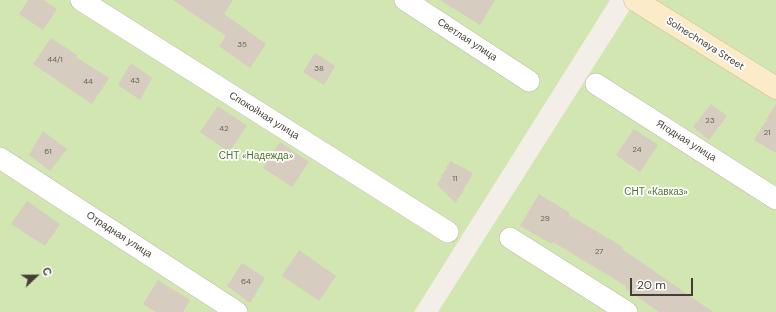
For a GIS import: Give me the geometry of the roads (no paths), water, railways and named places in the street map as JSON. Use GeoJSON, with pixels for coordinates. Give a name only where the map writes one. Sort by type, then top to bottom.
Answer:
{"type":"FeatureCollection","features":[{"type":"Feature","properties":{"kind":"street","name":"Спокойная улица"},"geometry":{"type":"LineString","coordinates":[[81,0],[448,232]]}},
{"type":"Feature","properties":{"kind":"street","name":"Светлая улица"},"geometry":{"type":"LineString","coordinates":[[405,0],[529,81]]}},
{"type":"Feature","properties":{"kind":"street","name":"Solnechnaya Street"},"geometry":{"type":"LineString","coordinates":[[635,0],[776,88]]}},
{"type":"Feature","properties":{"kind":"street","name":"Ягодная улица"},"geometry":{"type":"LineString","coordinates":[[596,84],[776,198]]}},
{"type":"Feature","properties":{"kind":"street","name":"Отрадная улица"},"geometry":{"type":"LineString","coordinates":[[0,158],[237,312]]}},
{"type":"Feature","properties":{"kind":"street"},"geometry":{"type":"LineString","coordinates":[[510,238],[627,312]]}},
{"type":"Feature","properties":{"kind":"park label","name":"СНТ «Надежда»"},"geometry":{"type":"Point","coordinates":[256,156]}},
{"type":"Feature","properties":{"kind":"park label","name":"СНТ «Кавказ»"},"geometry":{"type":"Point","coordinates":[656,192]}}]}
